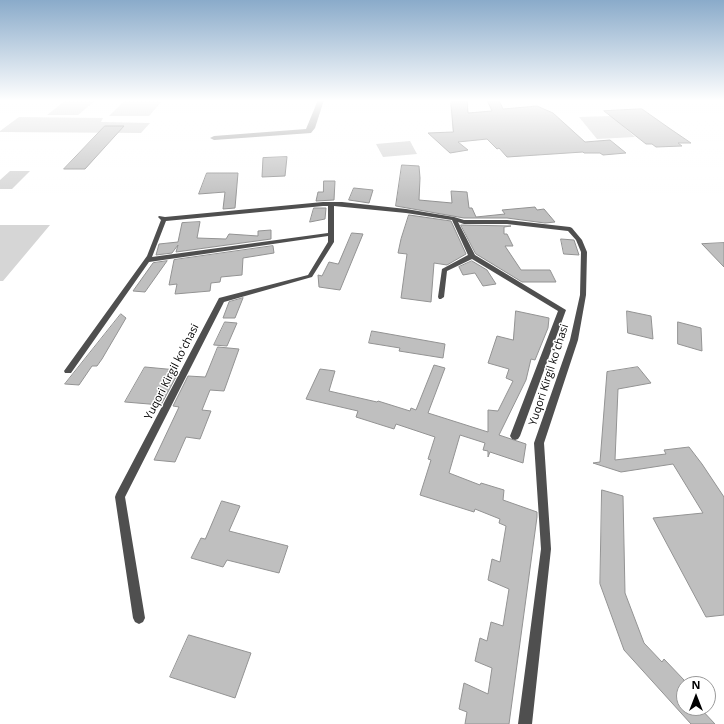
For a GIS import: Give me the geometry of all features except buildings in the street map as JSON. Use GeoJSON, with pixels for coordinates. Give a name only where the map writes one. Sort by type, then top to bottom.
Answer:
{"type":"FeatureCollection","features":[{"type":"Feature","properties":{"kind":"street","name":"Yuqori Kirgil koʻchasi"},"geometry":{"type":"LineString","coordinates":[[139,618],[120,497],[221,300],[310,276],[331,242],[331,204]]}},
{"type":"Feature","properties":{"kind":"street","name":"Yuqori Kirgil koʻchasi"},"geometry":{"type":"LineString","coordinates":[[147,260],[150,256],[163,218],[331,204],[406,211],[464,222],[507,222],[570,229],[579,240],[584,252],[583,295],[574,340],[539,443],[546,549],[525,724]]}},
{"type":"Feature","properties":{"kind":"street"},"geometry":{"type":"LineString","coordinates":[[454,219],[472,256],[562,310],[515,436]]}},
{"type":"Feature","properties":{"kind":"street"},"geometry":{"type":"LineString","coordinates":[[68,371],[147,260],[331,234]]}},
{"type":"Feature","properties":{"kind":"street"},"geometry":{"type":"LineString","coordinates":[[441,297],[444,270],[472,256]]}},
{"type":"Feature","properties":{"kind":"shaded area"},"geometry":{"type":"Polygon","coordinates":[[[593,134],[631,134],[635,137],[597,139],[593,134]]]}},
{"type":"Feature","properties":{"kind":"shaded area"},"geometry":{"type":"Polygon","coordinates":[[[410,141],[417,154],[383,157],[376,144],[410,141]]]}},
{"type":"Feature","properties":{"kind":"shaded area"},"geometry":{"type":"Polygon","coordinates":[[[10,171],[30,171],[12,189],[0,189],[0,180],[10,171]]]}},
{"type":"Feature","properties":{"kind":"shaded area"},"geometry":{"type":"Polygon","coordinates":[[[0,225],[50,225],[3,281],[0,281],[0,225]]]}},
{"type":"Feature","properties":{"kind":"waterway"},"geometry":{"type":"LineString","coordinates":[[214,138],[271,134]]}}]}
